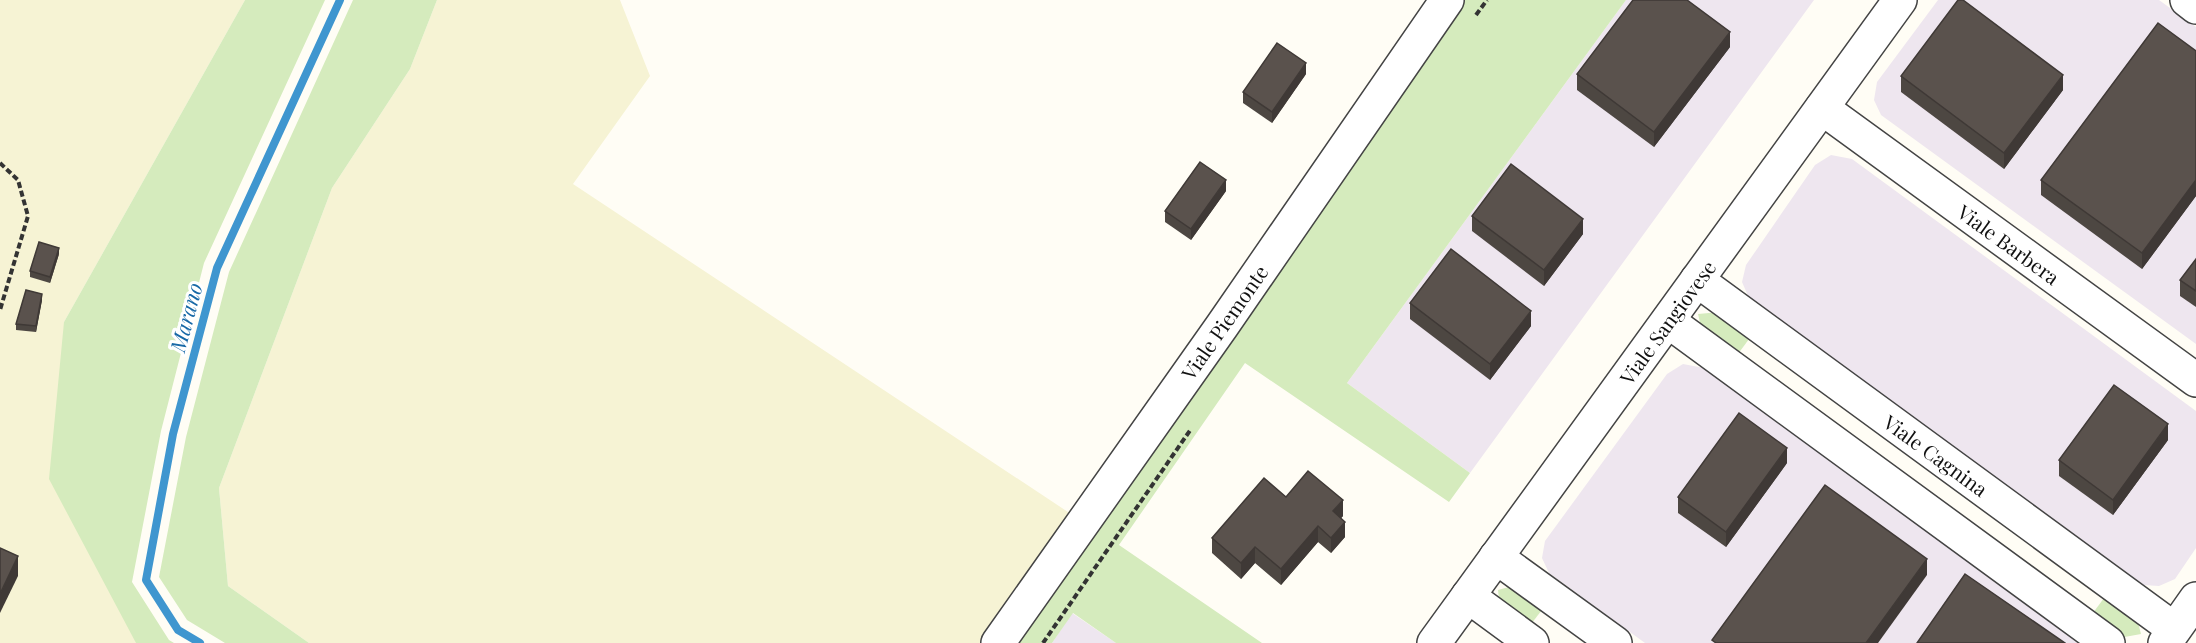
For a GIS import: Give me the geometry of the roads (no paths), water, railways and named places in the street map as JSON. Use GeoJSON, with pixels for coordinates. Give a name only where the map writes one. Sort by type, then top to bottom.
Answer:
{"type":"FeatureCollection","features":[{"type":"Feature","properties":{"kind":"street","name":"Viale Piemonte"},"geometry":{"type":"LineString","coordinates":[[998,643],[1222,326],[1447,0]]}},
{"type":"Feature","properties":{"kind":"street","name":"Viale Sangiovese"},"geometry":{"type":"LineString","coordinates":[[1434,643],[1900,0]]}},
{"type":"Feature","properties":{"kind":"street"},"geometry":{"type":"LineString","coordinates":[[2187,0],[2196,6]]}},
{"type":"Feature","properties":{"kind":"street","name":"Viale Barbera"},"geometry":{"type":"LineString","coordinates":[[1822,108],[2196,380]]}},
{"type":"Feature","properties":{"kind":"street","name":"Viale Cagnina"},"geometry":{"type":"LineString","coordinates":[[1697,280],[2170,636]]}},
{"type":"Feature","properties":{"kind":"street"},"geometry":{"type":"LineString","coordinates":[[1668,321],[2108,643]]}},
{"type":"Feature","properties":{"kind":"street"},"geometry":{"type":"LineString","coordinates":[[1496,557],[1615,643]]}},
{"type":"Feature","properties":{"kind":"street"},"geometry":{"type":"LineString","coordinates":[[1468,596],[1532,643]]}},
{"type":"Feature","properties":{"kind":"street"},"geometry":{"type":"LineString","coordinates":[[2170,636],[2196,599]]}},
{"type":"Feature","properties":{"kind":"waterway","name":"Marano"},"geometry":{"type":"LineString","coordinates":[[200,643],[178,630],[146,580],[173,434],[217,268],[340,0]]}}]}
